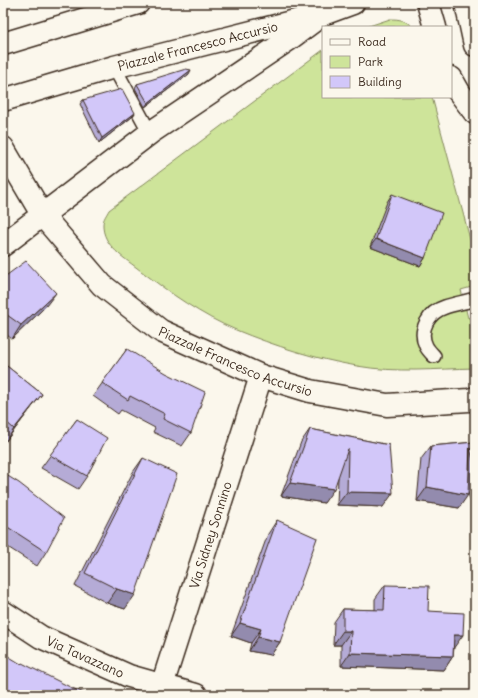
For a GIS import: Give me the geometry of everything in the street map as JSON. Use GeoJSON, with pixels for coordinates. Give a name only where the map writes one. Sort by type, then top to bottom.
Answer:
{"type":"FeatureCollection","features":[{"type":"Feature","properties":{"kind":"street"},"geometry":{"type":"LineString","coordinates":[[3,44],[138,3]]}},
{"type":"Feature","properties":{"kind":"street","name":"Piazzale Francesco Accursio"},"geometry":{"type":"LineString","coordinates":[[3,100],[114,67],[323,14],[353,3]]}},
{"type":"Feature","properties":{"kind":"street"},"geometry":{"type":"LineString","coordinates":[[428,3],[435,26]]}},
{"type":"Feature","properties":{"kind":"street"},"geometry":{"type":"LineString","coordinates":[[466,3],[475,45]]}},
{"type":"Feature","properties":{"kind":"street","name":"Piazzale Francesco Accursio"},"geometry":{"type":"LineString","coordinates":[[43,216],[150,133],[288,40],[323,14]]}},
{"type":"Feature","properties":{"kind":"street"},"geometry":{"type":"LineString","coordinates":[[452,80],[458,92],[475,112]]}},
{"type":"Feature","properties":{"kind":"street","name":"Piazzale Francesco Accursio"},"geometry":{"type":"LineString","coordinates":[[3,148],[43,216],[102,284],[161,331],[261,376],[310,392],[387,405],[469,400],[475,398]]}},
{"type":"Feature","properties":{"kind":"street"},"geometry":{"type":"LineString","coordinates":[[3,245],[43,216]]}},
{"type":"Feature","properties":{"kind":"street","name":"Via Sidney Sonnino"},"geometry":{"type":"LineString","coordinates":[[161,691],[261,376]]}},
{"type":"Feature","properties":{"kind":"street","name":"Via Tavazzano"},"geometry":{"type":"LineString","coordinates":[[3,612],[41,637],[161,691],[196,695]]}},
{"type":"Feature","properties":{"kind":"lane"},"geometry":{"type":"LineString","coordinates":[[114,67],[150,133]]}},
{"type":"Feature","properties":{"kind":"lane"},"geometry":{"type":"LineString","coordinates":[[434,356],[426,347],[423,335],[425,324],[433,313],[444,307],[475,299]]}},
{"type":"Feature","properties":{"kind":"green space"},"geometry":{"type":"Polygon","coordinates":[[[390,19],[397,19],[402,20],[411,26],[369,26],[390,19]]]}},
{"type":"Feature","properties":{"kind":"green space"},"geometry":{"type":"Polygon","coordinates":[[[322,51],[322,98],[432,98],[475,258],[475,286],[461,290],[468,318],[475,316],[475,368],[416,370],[357,366],[326,360],[236,330],[187,304],[122,257],[106,239],[104,232],[104,218],[109,210],[322,51]]]}},
{"type":"Feature","properties":{"kind":"building"},"geometry":{"type":"Polygon","coordinates":[[[186,69],[191,70],[148,103],[137,84],[186,69]]]}},
{"type":"Feature","properties":{"kind":"building"},"geometry":{"type":"Polygon","coordinates":[[[122,89],[135,113],[102,138],[83,100],[122,89]]]}},
{"type":"Feature","properties":{"kind":"building"},"geometry":{"type":"Polygon","coordinates":[[[392,194],[442,213],[425,258],[376,239],[392,194]]]}},
{"type":"Feature","properties":{"kind":"building"},"geometry":{"type":"Polygon","coordinates":[[[26,261],[56,293],[21,325],[3,312],[3,278],[26,261]]]}},
{"type":"Feature","properties":{"kind":"building"},"geometry":{"type":"Polygon","coordinates":[[[127,349],[166,373],[205,392],[191,433],[163,419],[165,414],[130,396],[128,400],[102,383],[127,349]]]}},
{"type":"Feature","properties":{"kind":"building"},"geometry":{"type":"Polygon","coordinates":[[[3,363],[42,394],[14,429],[3,419],[3,363]]]}},
{"type":"Feature","properties":{"kind":"building"},"geometry":{"type":"Polygon","coordinates":[[[77,419],[107,438],[87,476],[50,455],[77,419]]]}},
{"type":"Feature","properties":{"kind":"building"},"geometry":{"type":"Polygon","coordinates":[[[310,429],[389,445],[393,493],[347,492],[348,449],[334,489],[290,483],[310,429]]]}},
{"type":"Feature","properties":{"kind":"building"},"geometry":{"type":"Polygon","coordinates":[[[475,442],[475,468],[470,448],[468,495],[427,487],[431,446],[475,442]]]}},
{"type":"Feature","properties":{"kind":"building"},"geometry":{"type":"Polygon","coordinates":[[[143,458],[177,474],[135,595],[117,589],[85,573],[143,458]]]}},
{"type":"Feature","properties":{"kind":"building"},"geometry":{"type":"Polygon","coordinates":[[[3,473],[19,483],[64,518],[46,552],[3,524],[3,473]]]}},
{"type":"Feature","properties":{"kind":"building"},"geometry":{"type":"Polygon","coordinates":[[[277,520],[317,538],[280,642],[258,637],[261,629],[240,623],[277,520]]]}},
{"type":"Feature","properties":{"kind":"building"},"geometry":{"type":"Polygon","coordinates":[[[385,585],[429,586],[428,611],[464,613],[463,635],[454,635],[453,656],[350,653],[351,631],[343,631],[343,609],[384,610],[385,585]]]}},
{"type":"Feature","properties":{"kind":"building"},"geometry":{"type":"Polygon","coordinates":[[[3,653],[21,664],[22,663],[89,695],[3,695],[3,653]]]}},
{"type":"Feature","properties":{"kind":"tram line"},"geometry":{"type":"LineString","coordinates":[[3,7],[16,3]]}}]}
